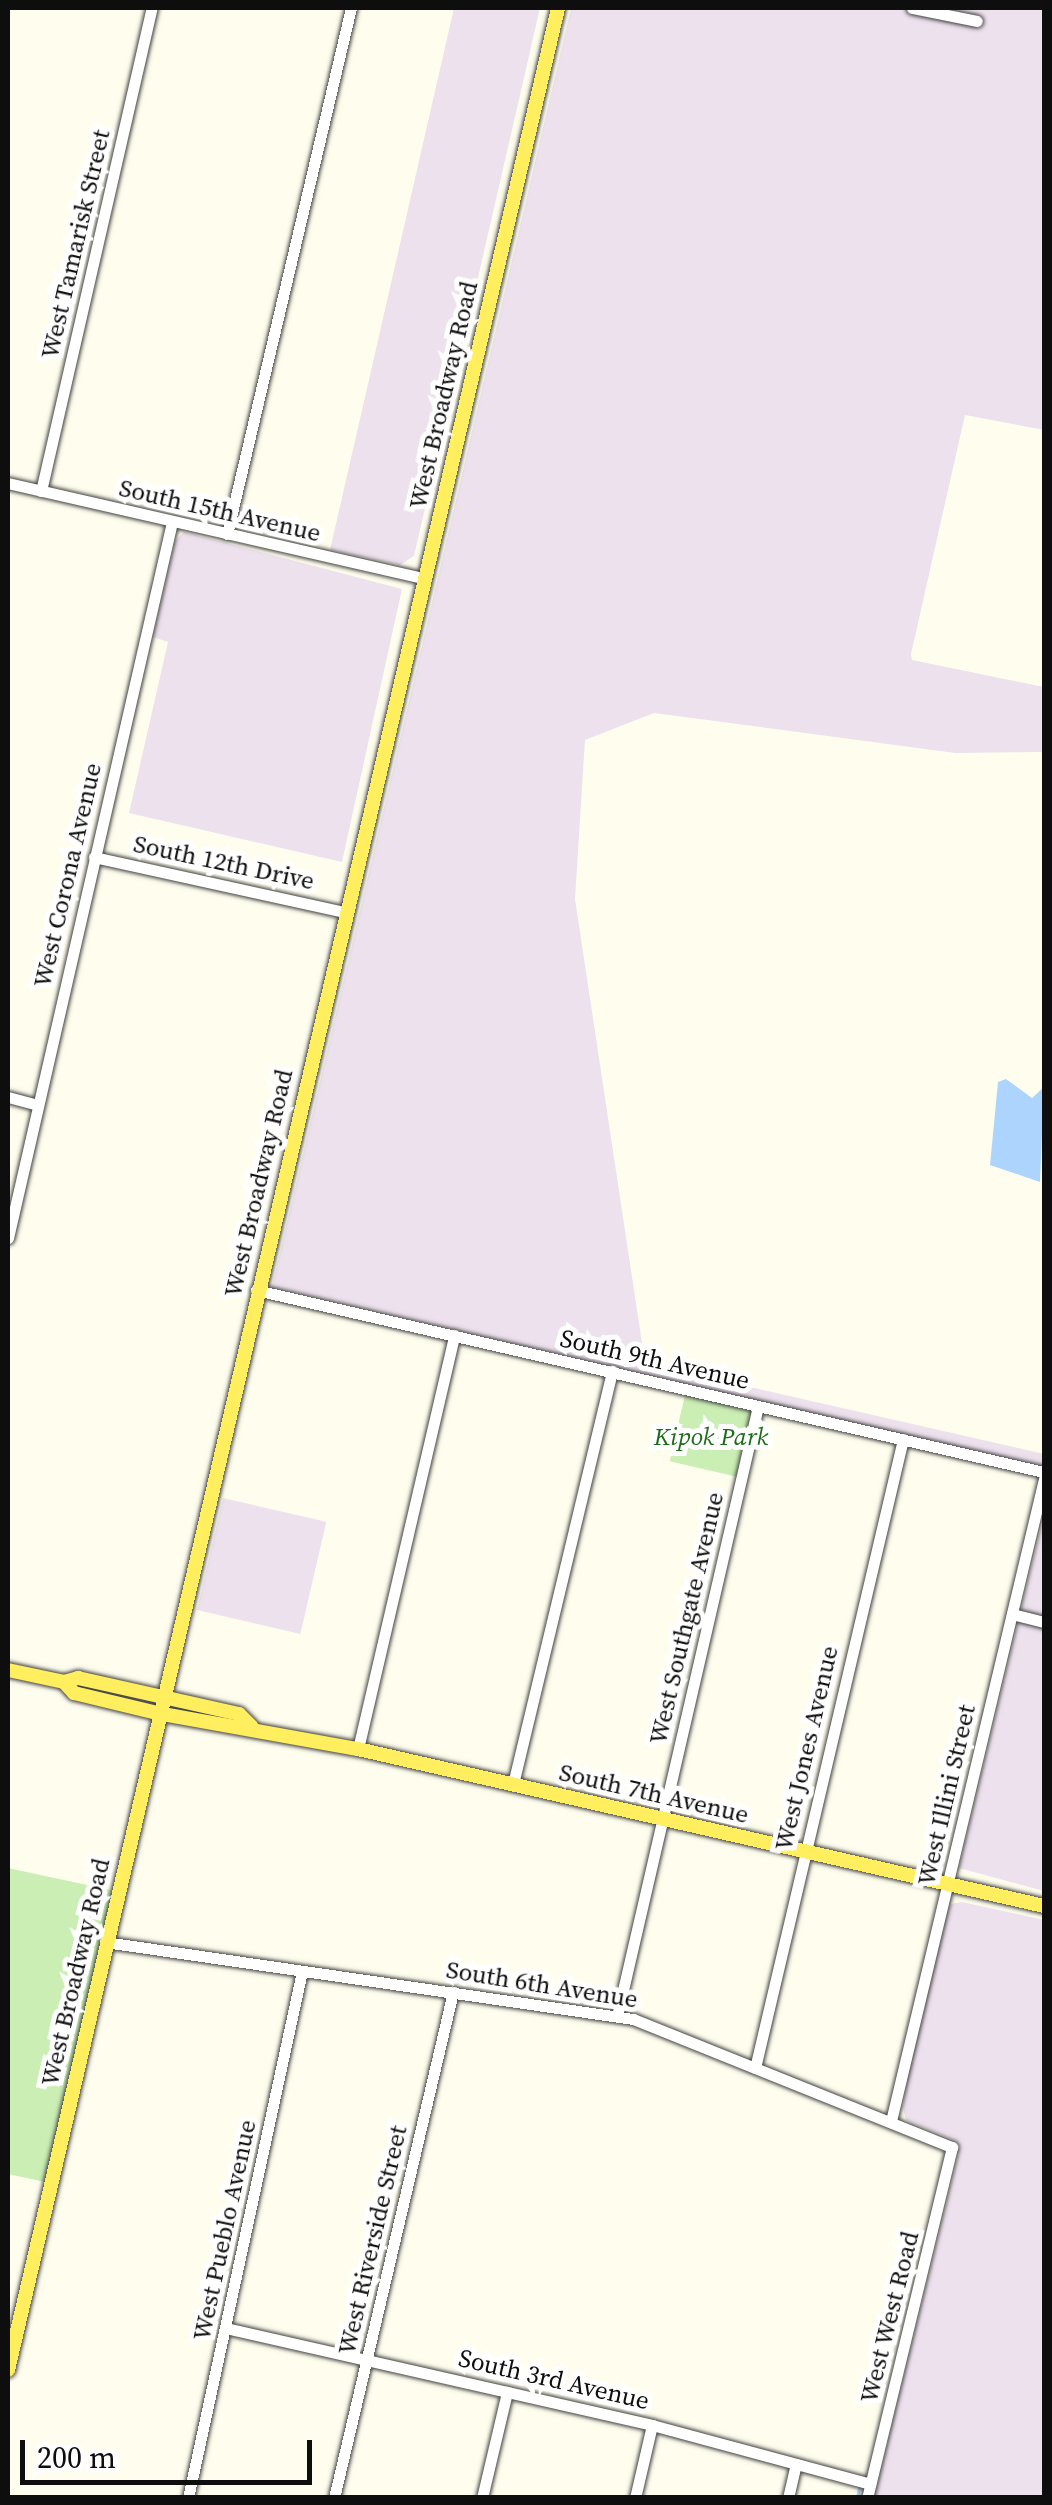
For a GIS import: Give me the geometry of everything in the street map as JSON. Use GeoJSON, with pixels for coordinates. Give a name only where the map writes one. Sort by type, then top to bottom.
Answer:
{"type":"FeatureCollection","features":[{"type":"Feature","properties":{"kind":"main road","name":"West Broadway Road"},"geometry":{"type":"LineString","coordinates":[[8,2370],[157,1712],[558,8]]}},
{"type":"Feature","properties":{"kind":"main road","name":"South 7th Avenue"},"geometry":{"type":"LineString","coordinates":[[8,1670],[64,1682],[78,1678],[161,1696],[239,1714],[252,1726]]}},
{"type":"Feature","properties":{"kind":"main road","name":"South 7th Avenue"},"geometry":{"type":"LineString","coordinates":[[64,1682],[74,1693],[157,1712],[238,1730],[252,1726],[358,1749],[1044,1906]]}},
{"type":"Feature","properties":{"kind":"street","name":"West Tamarisk Street"},"geometry":{"type":"LineString","coordinates":[[40,491],[152,8]]}},
{"type":"Feature","properties":{"kind":"street"},"geometry":{"type":"LineString","coordinates":[[228,534],[351,8]]}},
{"type":"Feature","properties":{"kind":"street"},"geometry":{"type":"LineString","coordinates":[[912,8],[977,21]]}},
{"type":"Feature","properties":{"kind":"street","name":"South 15th Avenue"},"geometry":{"type":"LineString","coordinates":[[8,483],[424,578]]}},
{"type":"Feature","properties":{"kind":"street","name":"West Corona Avenue"},"geometry":{"type":"LineString","coordinates":[[8,1238],[172,522]]}},
{"type":"Feature","properties":{"kind":"street","name":"South 12th Drive"},"geometry":{"type":"LineString","coordinates":[[94,857],[344,912]]}},
{"type":"Feature","properties":{"kind":"street"},"geometry":{"type":"LineString","coordinates":[[8,1097],[37,1104]]}},
{"type":"Feature","properties":{"kind":"street","name":"South 9th Avenue"},"geometry":{"type":"LineString","coordinates":[[256,1290],[1044,1472]]}},
{"type":"Feature","properties":{"kind":"street"},"geometry":{"type":"LineString","coordinates":[[358,1749],[454,1335]]}},
{"type":"Feature","properties":{"kind":"street"},"geometry":{"type":"LineString","coordinates":[[513,1784],[612,1371]]}},
{"type":"Feature","properties":{"kind":"street","name":"West Southgate Avenue"},"geometry":{"type":"LineString","coordinates":[[617,2016],[758,1406]]}},
{"type":"Feature","properties":{"kind":"street","name":"West Jones Avenue"},"geometry":{"type":"LineString","coordinates":[[756,2068],[903,1439]]}},
{"type":"Feature","properties":{"kind":"street","name":"West Illini Street"},"geometry":{"type":"LineString","coordinates":[[890,2120],[1044,1480]]}},
{"type":"Feature","properties":{"kind":"street"},"geometry":{"type":"LineString","coordinates":[[1012,1614],[1044,1622]]}},
{"type":"Feature","properties":{"kind":"street","name":"South 6th Avenue"},"geometry":{"type":"LineString","coordinates":[[105,1942],[617,2016],[952,2147]]}},
{"type":"Feature","properties":{"kind":"street","name":"West Pueblo Avenue"},"geometry":{"type":"LineString","coordinates":[[188,2498],[302,1971]]}},
{"type":"Feature","properties":{"kind":"street","name":"West Riverside Street"},"geometry":{"type":"LineString","coordinates":[[334,2498],[453,1992]]}},
{"type":"Feature","properties":{"kind":"street","name":"West West Road"},"geometry":{"type":"LineString","coordinates":[[867,2498],[952,2147]]}},
{"type":"Feature","properties":{"kind":"street","name":"South 3rd Avenue"},"geometry":{"type":"LineString","coordinates":[[226,2328],[652,2425],[870,2484]]}},
{"type":"Feature","properties":{"kind":"street"},"geometry":{"type":"LineString","coordinates":[[482,2498],[507,2392]]}},
{"type":"Feature","properties":{"kind":"street"},"geometry":{"type":"LineString","coordinates":[[635,2498],[652,2425]]}},
{"type":"Feature","properties":{"kind":"street"},"geometry":{"type":"LineString","coordinates":[[788,2498],[796,2464]]}},
{"type":"Feature","properties":{"kind":"shaded area"},"geometry":{"type":"Polygon","coordinates":[[[454,8],[540,8],[414,556],[400,565],[330,550],[454,8]]]}},
{"type":"Feature","properties":{"kind":"shaded area"},"geometry":{"type":"Polygon","coordinates":[[[571,8],[1044,8],[1044,430],[965,415],[911,654],[912,660],[1044,687],[1044,752],[955,753],[654,713],[585,740],[575,899],[645,1363],[1044,1454],[1044,1467],[272,1287],[571,8]]]}},
{"type":"Feature","properties":{"kind":"shaded area"},"geometry":{"type":"Polygon","coordinates":[[[184,532],[402,589],[342,862],[129,813],[168,642],[153,637],[175,541],[184,532]]]}},
{"type":"Feature","properties":{"kind":"shaded area"},"geometry":{"type":"Polygon","coordinates":[[[223,1498],[326,1522],[300,1634],[197,1610],[223,1498]]]}},
{"type":"Feature","properties":{"kind":"shaded area"},"geometry":{"type":"Polygon","coordinates":[[[1044,1515],[1044,1891],[959,1868],[1044,1515]]]}},
{"type":"Feature","properties":{"kind":"shaded area"},"geometry":{"type":"Polygon","coordinates":[[[962,1902],[1044,1920],[1044,2497],[874,2498],[959,2153],[954,2140],[906,2120],[903,2108],[917,2016],[945,1918],[951,1904],[962,1902]]]}},
{"type":"Feature","properties":{"kind":"green space","name":"Kipok Park"},"geometry":{"type":"Polygon","coordinates":[[[685,1395],[752,1411],[737,1477],[670,1461],[685,1395]]]}},
{"type":"Feature","properties":{"kind":"green space"},"geometry":{"type":"Polygon","coordinates":[[[8,1868],[115,1891],[50,2183],[8,2174],[8,1868]]]}},
{"type":"Feature","properties":{"kind":"water"},"geometry":{"type":"Polygon","coordinates":[[[1006,1079],[1032,1098],[1044,1087],[1040,1182],[990,1165],[998,1082],[1006,1079]]]}},
{"type":"Feature","properties":{"kind":"waterway"},"geometry":{"type":"LineString","coordinates":[[857,2498],[859,2488]]}}]}
